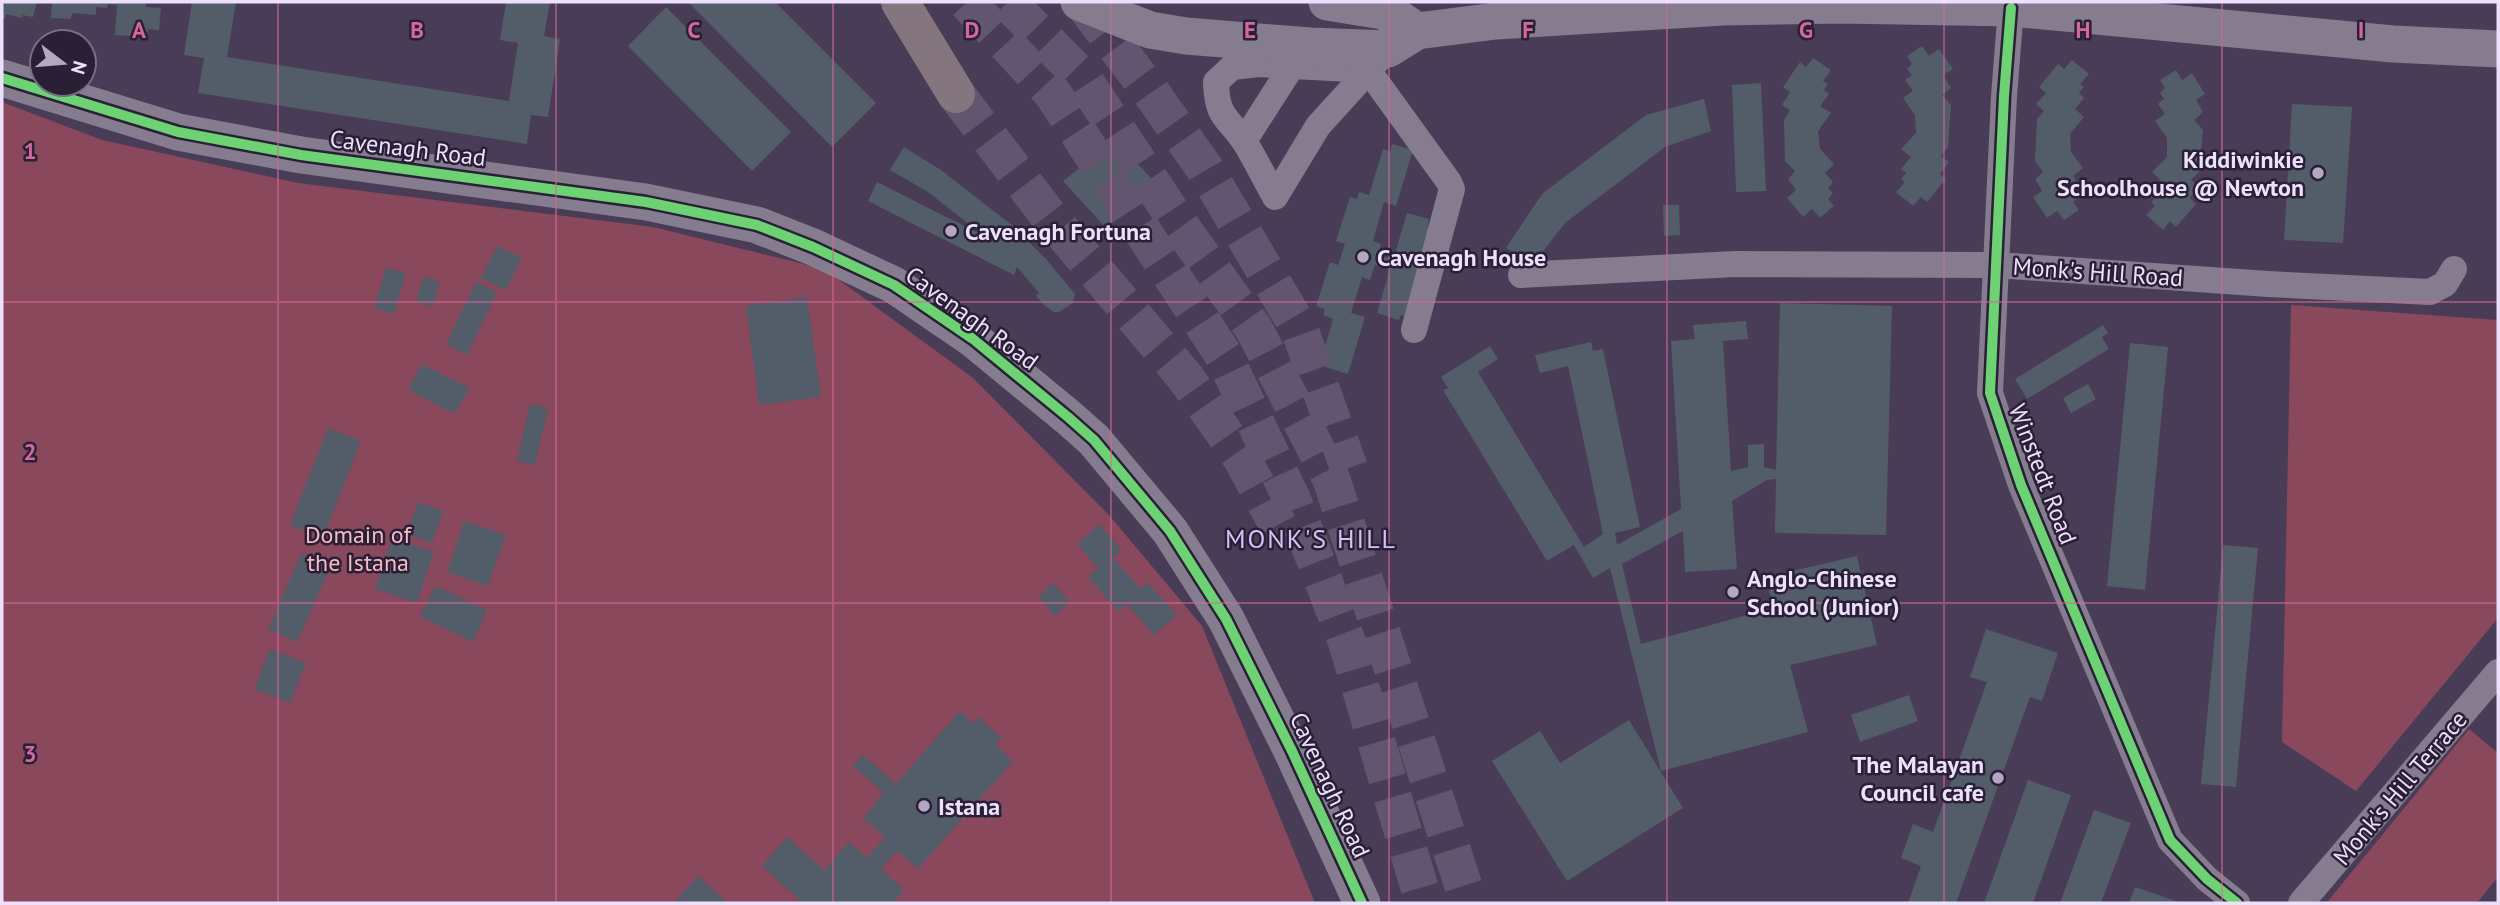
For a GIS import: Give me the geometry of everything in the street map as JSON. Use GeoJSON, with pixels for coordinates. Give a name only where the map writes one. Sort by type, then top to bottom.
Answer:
{"type":"FeatureCollection","features":[{"type":"Feature","properties":{"kind":"highway"},"geometry":{"type":"LineString","coordinates":[[900,2],[956,94]]}},
{"type":"Feature","properties":{"kind":"street"},"geometry":{"type":"LineString","coordinates":[[1079,2],[1150,30],[1186,36],[1297,45],[1390,40]]}},
{"type":"Feature","properties":{"kind":"street"},"geometry":{"type":"LineString","coordinates":[[1327,2],[1390,40],[1452,189],[1414,330]]}},
{"type":"Feature","properties":{"kind":"street"},"geometry":{"type":"LineString","coordinates":[[1390,40],[1318,126],[1275,197],[1244,141],[1222,116],[1217,102],[1216,82],[1232,67],[1259,64],[1292,66],[1390,40],[1496,20],[1724,5],[2011,8],[2324,39],[2498,49]]}},
{"type":"Feature","properties":{"kind":"street","name":"Winstedt Road"},"geometry":{"type":"LineString","coordinates":[[2011,8],[2004,96],[1990,393],[2021,485],[2170,840],[2207,879],[2237,903]]}},
{"type":"Feature","properties":{"kind":"street"},"geometry":{"type":"LineString","coordinates":[[1244,141],[1292,66]]}},
{"type":"Feature","properties":{"kind":"street","name":"Cavenagh Road"},"geometry":{"type":"LineString","coordinates":[[2,78],[178,132],[301,155],[646,202],[744,222],[813,247],[894,285],[974,339],[1094,440],[1170,531],[1226,619],[1292,751],[1362,903]]}},
{"type":"Feature","properties":{"kind":"street","name":"Monk's Hill Road"},"geometry":{"type":"LineString","coordinates":[[1521,275],[1735,264],[1997,265],[2430,292],[2445,284],[2454,269]]}},
{"type":"Feature","properties":{"kind":"street","name":"Monk's Hill Terrace"},"geometry":{"type":"LineString","coordinates":[[2301,903],[2498,672]]}},
{"type":"Feature","properties":{"kind":"green space","name":"Domain of the Istana"},"geometry":{"type":"Polygon","coordinates":[[[2,102],[102,140],[298,183],[653,227],[824,269],[973,378],[1109,515],[1202,626],[1315,903],[2,903],[2,102]]]}},
{"type":"Feature","properties":{"kind":"green space"},"geometry":{"type":"Polygon","coordinates":[[[2291,305],[2498,320],[2498,618],[2356,791],[2282,742],[2291,305]]]}},
{"type":"Feature","properties":{"kind":"green space"},"geometry":{"type":"Polygon","coordinates":[[[2469,729],[2498,753],[2498,877],[2477,903],[2330,903],[2328,901],[2469,729]]]}},
{"type":"Feature","properties":{"kind":"building"},"geometry":{"type":"Polygon","coordinates":[[[2,2],[37,2],[33,17],[22,15],[22,18],[6,14],[5,19],[2,18],[2,2]]]}},
{"type":"Feature","properties":{"kind":"building"},"geometry":{"type":"Polygon","coordinates":[[[52,2],[146,2],[146,7],[161,8],[159,30],[132,31],[132,36],[115,35],[117,5],[96,7],[96,15],[72,13],[71,19],[51,18],[52,2]]]}},
{"type":"Feature","properties":{"kind":"building"},"geometry":{"type":"Polygon","coordinates":[[[192,2],[236,2],[227,57],[509,101],[518,43],[500,40],[506,2],[550,2],[544,36],[560,39],[548,117],[531,115],[527,144],[198,93],[204,58],[184,55],[192,2]]]}},
{"type":"Feature","properties":{"kind":"building"},"geometry":{"type":"Polygon","coordinates":[[[688,2],[775,2],[876,103],[832,147],[688,2]]]}},
{"type":"Feature","properties":{"kind":"building"},"geometry":{"type":"Polygon","coordinates":[[[666,7],[791,132],[752,171],[628,46],[666,7]]]}},
{"type":"Feature","properties":{"kind":"building"},"geometry":{"type":"Polygon","coordinates":[[[1922,46],[1929,56],[1939,49],[1953,69],[1943,75],[1951,88],[1942,95],[1951,105],[1948,147],[1941,156],[1949,162],[1940,174],[1946,179],[1927,202],[1921,197],[1913,206],[1896,192],[1905,182],[1901,179],[1906,173],[1901,169],[1911,157],[1901,149],[1916,133],[1915,115],[1903,98],[1913,91],[1905,80],[1912,75],[1907,69],[1912,64],[1907,56],[1922,46]]]}},
{"type":"Feature","properties":{"kind":"building"},"geometry":{"type":"Polygon","coordinates":[[[1813,58],[1831,70],[1823,81],[1828,84],[1824,90],[1829,94],[1820,106],[1831,113],[1818,131],[1820,149],[1834,164],[1825,173],[1833,182],[1828,188],[1833,193],[1828,199],[1834,206],[1820,218],[1812,209],[1803,217],[1787,198],[1796,190],[1788,179],[1795,171],[1785,161],[1784,120],[1790,110],[1782,105],[1790,92],[1783,87],[1800,62],[1806,67],[1813,58]]]}},
{"type":"Feature","properties":{"kind":"building"},"geometry":{"type":"Polygon","coordinates":[[[2072,60],[2089,74],[2080,84],[2084,87],[2079,93],[2084,98],[2075,109],[2084,117],[2070,134],[2071,152],[2083,168],[2073,176],[2080,186],[2074,191],[2079,197],[2073,202],[2079,210],[2064,220],[2057,211],[2047,218],[2033,197],[2042,191],[2035,179],[2043,172],[2035,161],[2037,119],[2044,111],[2036,104],[2046,93],[2039,87],[2058,64],[2064,69],[2072,60]]]}},
{"type":"Feature","properties":{"kind":"building"},"geometry":{"type":"Polygon","coordinates":[[[2176,70],[2182,80],[2192,73],[2205,94],[2196,100],[2203,112],[2194,120],[2203,130],[2199,172],[2191,180],[2199,187],[2190,198],[2196,204],[2176,227],[2170,221],[2163,230],[2146,215],[2155,206],[2151,202],[2156,197],[2151,192],[2161,181],[2152,172],[2167,157],[2167,138],[2155,121],[2165,114],[2158,104],[2164,99],[2160,93],[2165,88],[2160,80],[2176,70]]]}},
{"type":"Feature","properties":{"kind":"building"},"geometry":{"type":"Polygon","coordinates":[[[1761,83],[1766,191],[1736,192],[1732,85],[1761,83]]]}},
{"type":"Feature","properties":{"kind":"building"},"geometry":{"type":"Polygon","coordinates":[[[1704,99],[1711,131],[1665,147],[1565,223],[1533,264],[1506,248],[1542,194],[1646,115],[1704,99]]]}},
{"type":"Feature","properties":{"kind":"building","name":"Kiddiwinkie Schoolhouse @ Newton"},"geometry":{"type":"Polygon","coordinates":[[[2292,104],[2352,107],[2343,243],[2284,240],[2292,104]]]}},
{"type":"Feature","properties":{"kind":"building"},"geometry":{"type":"Polygon","coordinates":[[[1116,140],[1159,187],[1106,228],[1063,181],[1116,140]]]}},
{"type":"Feature","properties":{"kind":"building","name":"Cavenagh House"},"geometry":{"type":"Polygon","coordinates":[[[1392,144],[1413,150],[1396,206],[1384,202],[1373,241],[1381,244],[1378,255],[1393,260],[1407,213],[1429,219],[1428,225],[1434,227],[1407,317],[1401,315],[1399,320],[1377,313],[1390,269],[1375,265],[1370,280],[1362,277],[1351,313],[1365,317],[1348,374],[1325,367],[1327,362],[1321,360],[1333,319],[1323,315],[1325,309],[1316,306],[1330,262],[1338,265],[1345,244],[1336,241],[1350,197],[1357,199],[1359,192],[1369,195],[1383,149],[1390,152],[1392,144]]]}},
{"type":"Feature","properties":{"kind":"building","name":"Cavenagh Fortuna"},"geometry":{"type":"Polygon","coordinates":[[[904,147],[941,170],[1013,226],[1046,259],[1075,294],[1073,303],[1059,312],[1054,312],[1036,296],[1039,293],[1017,267],[1014,275],[868,201],[877,182],[984,236],[928,192],[890,170],[904,147]]]}},
{"type":"Feature","properties":{"kind":"building"},"geometry":{"type":"Polygon","coordinates":[[[1663,205],[1679,205],[1680,235],[1664,236],[1663,205]]]}},
{"type":"Feature","properties":{"kind":"building"},"geometry":{"type":"Polygon","coordinates":[[[497,246],[522,258],[506,290],[481,278],[497,246]]]}},
{"type":"Feature","properties":{"kind":"building"},"geometry":{"type":"Polygon","coordinates":[[[386,268],[406,273],[394,314],[374,308],[386,268]]]}},
{"type":"Feature","properties":{"kind":"building"},"geometry":{"type":"Polygon","coordinates":[[[423,277],[440,282],[433,307],[416,302],[423,277]]]}},
{"type":"Feature","properties":{"kind":"building"},"geometry":{"type":"Polygon","coordinates":[[[476,282],[497,292],[467,355],[446,344],[476,282]]]}},
{"type":"Feature","properties":{"kind":"building"},"geometry":{"type":"Polygon","coordinates":[[[807,297],[821,397],[759,405],[746,306],[807,297]]]}},
{"type":"Feature","properties":{"kind":"building"},"geometry":{"type":"Polygon","coordinates":[[[1780,303],[1892,306],[1886,535],[1775,533],[1776,479],[1767,480],[1732,501],[1737,569],[1685,572],[1683,531],[1622,564],[1641,644],[1773,608],[1766,577],[1857,556],[1877,645],[1790,665],[1808,732],[1661,771],[1610,568],[1593,578],[1574,545],[1547,561],[1443,390],[1448,388],[1441,377],[1490,346],[1498,359],[1478,372],[1584,547],[1603,534],[1568,366],[1540,373],[1535,355],[1591,342],[1593,351],[1603,349],[1640,527],[1615,533],[1617,545],[1681,509],[1671,341],[1695,339],[1693,325],[1746,321],[1748,339],[1723,341],[1731,471],[1748,467],[1748,445],[1764,444],[1764,467],[1776,470],[1780,303]]]}},
{"type":"Feature","properties":{"kind":"building"},"geometry":{"type":"Polygon","coordinates":[[[2103,325],[2108,333],[2102,337],[2109,349],[2027,399],[2015,379],[2103,325]]]}},
{"type":"Feature","properties":{"kind":"building"},"geometry":{"type":"Polygon","coordinates":[[[2130,343],[2168,347],[2145,590],[2107,586],[2130,343]]]}},
{"type":"Feature","properties":{"kind":"building"},"geometry":{"type":"Polygon","coordinates":[[[422,364],[469,388],[455,414],[408,390],[422,364]]]}},
{"type":"Feature","properties":{"kind":"building"},"geometry":{"type":"Polygon","coordinates":[[[2088,384],[2096,399],[2071,413],[2063,398],[2088,384]]]}},
{"type":"Feature","properties":{"kind":"building"},"geometry":{"type":"Polygon","coordinates":[[[530,404],[548,408],[535,465],[517,461],[530,404]]]}},
{"type":"Feature","properties":{"kind":"building"},"geometry":{"type":"Polygon","coordinates":[[[328,428],[361,441],[323,538],[290,525],[328,428]]]}},
{"type":"Feature","properties":{"kind":"building"},"geometry":{"type":"Polygon","coordinates":[[[418,502],[443,511],[432,543],[407,534],[418,502]]]}},
{"type":"Feature","properties":{"kind":"building"},"geometry":{"type":"Polygon","coordinates":[[[464,521],[506,535],[488,586],[447,572],[464,521]]]}},
{"type":"Feature","properties":{"kind":"building"},"geometry":{"type":"Polygon","coordinates":[[[1099,524],[1122,550],[1113,558],[1141,589],[1148,583],[1177,615],[1154,635],[1127,604],[1118,611],[1088,577],[1098,568],[1077,544],[1099,524]]]}},
{"type":"Feature","properties":{"kind":"building"},"geometry":{"type":"Polygon","coordinates":[[[392,538],[434,552],[417,603],[375,589],[392,538]]]}},
{"type":"Feature","properties":{"kind":"building"},"geometry":{"type":"Polygon","coordinates":[[[2223,545],[2258,548],[2236,787],[2201,784],[2223,545]]]}},
{"type":"Feature","properties":{"kind":"building"},"geometry":{"type":"Polygon","coordinates":[[[302,553],[331,566],[297,642],[268,629],[302,553]]]}},
{"type":"Feature","properties":{"kind":"building"},"geometry":{"type":"Polygon","coordinates":[[[1053,583],[1070,602],[1055,616],[1038,597],[1053,583]]]}},
{"type":"Feature","properties":{"kind":"building"},"geometry":{"type":"Polygon","coordinates":[[[435,586],[487,610],[473,642],[420,617],[435,586]]]}},
{"type":"Feature","properties":{"kind":"building"},"geometry":{"type":"Polygon","coordinates":[[[1986,629],[2058,653],[2042,701],[2030,697],[1956,903],[1908,903],[1921,866],[1901,858],[1913,824],[1933,832],[1987,682],[1970,677],[1986,629]]]}},
{"type":"Feature","properties":{"kind":"building"},"geometry":{"type":"Polygon","coordinates":[[[270,649],[306,663],[290,703],[254,689],[270,649]]]}},
{"type":"Feature","properties":{"kind":"building"},"geometry":{"type":"Polygon","coordinates":[[[1909,695],[1918,721],[1860,742],[1851,715],[1909,695]]]}},
{"type":"Feature","properties":{"kind":"building","name":"Istana"},"geometry":{"type":"Polygon","coordinates":[[[960,711],[973,723],[978,717],[1002,738],[995,745],[1013,761],[918,869],[897,851],[881,869],[904,890],[893,903],[797,903],[800,900],[762,866],[787,837],[824,870],[849,842],[867,858],[885,837],[863,818],[884,793],[853,766],[863,755],[896,784],[960,711]]]}},
{"type":"Feature","properties":{"kind":"building"},"geometry":{"type":"Polygon","coordinates":[[[1629,720],[1683,808],[1567,881],[1492,761],[1540,731],[1560,763],[1629,720]]]}},
{"type":"Feature","properties":{"kind":"building"},"geometry":{"type":"Polygon","coordinates":[[[2028,780],[2071,795],[2033,903],[1984,903],[2028,780]]]}},
{"type":"Feature","properties":{"kind":"building"},"geometry":{"type":"Polygon","coordinates":[[[2094,810],[2131,823],[2101,903],[2060,903],[2094,810]]]}},
{"type":"Feature","properties":{"kind":"building"},"geometry":{"type":"Polygon","coordinates":[[[698,876],[728,903],[674,903],[698,876]]]}},
{"type":"Feature","properties":{"kind":"building"},"geometry":{"type":"Polygon","coordinates":[[[2135,887],[2182,903],[2129,903],[2135,887]]]}},
{"type":"Feature","properties":{"kind":"tunnel"},"geometry":{"type":"LineString","coordinates":[[967,2],[1053,94],[1224,356],[1293,502],[1347,642],[1424,903]]}},
{"type":"Feature","properties":{"kind":"tunnel"},"geometry":{"type":"LineString","coordinates":[[1008,2],[1082,77],[1176,220],[1254,329],[1331,478],[1469,903]]}},
{"type":"Feature","properties":{"kind":"tunnel"},"geometry":{"type":"LineString","coordinates":[[1082,2],[1205,169],[1299,328],[1349,468]]}},
{"type":"Feature","properties":{"kind":"tunnel"},"geometry":{"type":"LineString","coordinates":[[956,94],[1048,215],[1185,377],[1241,457],[1278,525]]}},
{"type":"Feature","properties":{"kind":"cycle path"},"geometry":{"type":"LineString","coordinates":[[2011,8],[2004,96],[1990,393],[2021,485],[2170,840],[2207,879],[2237,903]]}},
{"type":"Feature","properties":{"kind":"cycle path"},"geometry":{"type":"LineString","coordinates":[[2,78],[178,132],[301,155],[646,202],[757,225],[813,247],[894,285],[973,339],[1094,440],[1170,531],[1226,619],[1292,751],[1362,903]]}},
{"type":"Feature","properties":{"kind":"place","name":"Kiddiwinkie Schoolhouse @ Newton"},"geometry":{"type":"Point","coordinates":[2318,173]}},
{"type":"Feature","properties":{"kind":"place","name":"Cavenagh Fortuna"},"geometry":{"type":"Point","coordinates":[951,231]}},
{"type":"Feature","properties":{"kind":"place","name":"Cavenagh House"},"geometry":{"type":"Point","coordinates":[1363,257]}},
{"type":"Feature","properties":{"kind":"place","name":"Anglo-Chinese School (Junior)"},"geometry":{"type":"Point","coordinates":[1733,592]}},
{"type":"Feature","properties":{"kind":"place","name":"The Malayan Council cafe"},"geometry":{"type":"Point","coordinates":[1998,778]}},
{"type":"Feature","properties":{"kind":"place","name":"Istana"},"geometry":{"type":"Point","coordinates":[924,806]}},
{"type":"Feature","properties":{"kind":"district","name":"MONK'S HILL"},"geometry":{"type":"Point","coordinates":[1311,538]}}]}
